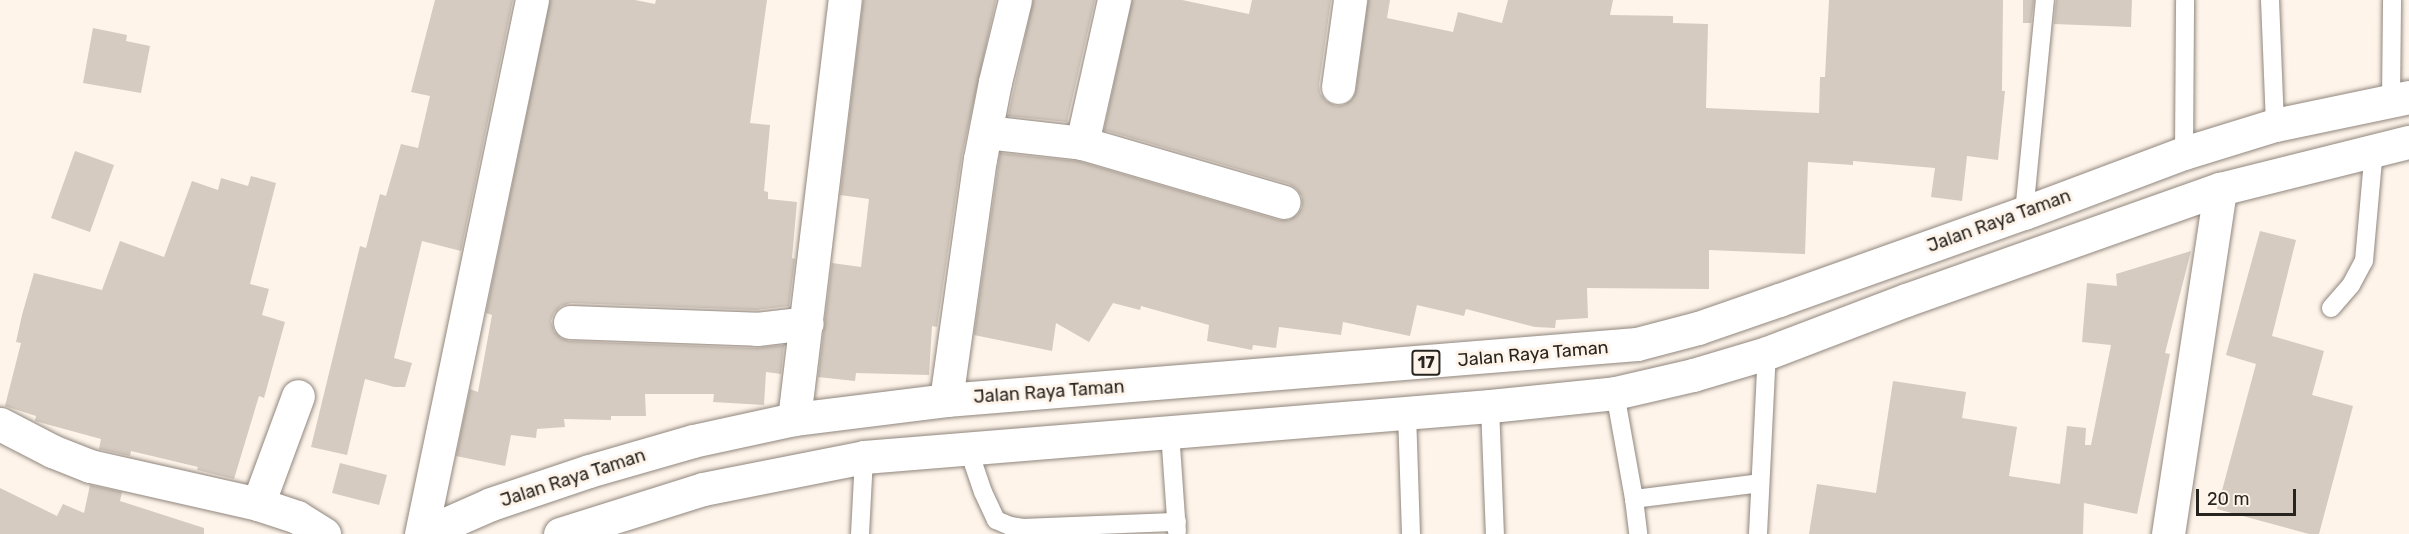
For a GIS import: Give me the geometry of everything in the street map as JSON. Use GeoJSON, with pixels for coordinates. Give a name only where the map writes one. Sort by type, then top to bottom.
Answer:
{"type":"FeatureCollection","features":[{"type":"Feature","properties":{"kind":"main road"},"geometry":{"type":"LineString","coordinates":[[422,534],[532,0]]}},
{"type":"Feature","properties":{"kind":"main road"},"geometry":{"type":"LineString","coordinates":[[794,419],[845,0]]}},
{"type":"Feature","properties":{"kind":"main road"},"geometry":{"type":"LineString","coordinates":[[946,400],[986,132],[1015,0]]}},
{"type":"Feature","properties":{"kind":"main road"},"geometry":{"type":"LineString","coordinates":[[1082,143],[1114,0]]}},
{"type":"Feature","properties":{"kind":"main road"},"geometry":{"type":"LineString","coordinates":[[1338,87],[1350,0]]}},
{"type":"Feature","properties":{"kind":"main road","name":"Jalan Raya Taman"},"geometry":{"type":"LineString","coordinates":[[422,534],[491,504],[589,471],[693,441],[794,419],[946,400],[1637,344],[1698,327],[2024,213],[2184,153],[2275,125],[2400,99]]}},
{"type":"Feature","properties":{"kind":"main road"},"geometry":{"type":"LineString","coordinates":[[986,132],[1082,143],[1284,202]]}},
{"type":"Feature","properties":{"kind":"main road"},"geometry":{"type":"LineString","coordinates":[[560,534],[703,489],[864,457],[1490,406],[1614,393],[1693,375],[1767,353],[1906,300],[2220,189],[2409,142]]}},
{"type":"Feature","properties":{"kind":"main road"},"geometry":{"type":"LineString","coordinates":[[2168,534],[2220,189]]}},
{"type":"Feature","properties":{"kind":"main road"},"geometry":{"type":"LineString","coordinates":[[570,322],[757,329],[807,323]]}},
{"type":"Feature","properties":{"kind":"main road"},"geometry":{"type":"LineString","coordinates":[[258,504],[298,396]]}},
{"type":"Feature","properties":{"kind":"main road"},"geometry":{"type":"LineString","coordinates":[[0,424],[52,451],[90,466],[258,504],[297,517],[324,534]]}},
{"type":"Feature","properties":{"kind":"lane"},"geometry":{"type":"LineString","coordinates":[[2024,213],[2044,0]]}},
{"type":"Feature","properties":{"kind":"lane"},"geometry":{"type":"LineString","coordinates":[[2184,153],[2185,0]]}},
{"type":"Feature","properties":{"kind":"lane"},"geometry":{"type":"LineString","coordinates":[[2270,0],[2275,125]]}},
{"type":"Feature","properties":{"kind":"lane"},"geometry":{"type":"LineString","coordinates":[[2392,0],[2400,99]]}},
{"type":"Feature","properties":{"kind":"lane"},"geometry":{"type":"LineString","coordinates":[[2331,308],[2350,285],[2364,261],[2374,149]]}},
{"type":"Feature","properties":{"kind":"lane"},"geometry":{"type":"LineString","coordinates":[[1758,534],[1767,353]]}},
{"type":"Feature","properties":{"kind":"lane"},"geometry":{"type":"LineString","coordinates":[[1614,393],[1634,499],[1638,534]]}},
{"type":"Feature","properties":{"kind":"lane"},"geometry":{"type":"LineString","coordinates":[[1490,406],[1494,534]]}},
{"type":"Feature","properties":{"kind":"lane"},"geometry":{"type":"LineString","coordinates":[[1407,413],[1411,534]]}},
{"type":"Feature","properties":{"kind":"lane"},"geometry":{"type":"LineString","coordinates":[[968,448],[983,492],[996,520],[1010,526],[1025,528],[1177,528],[1170,432]]}},
{"type":"Feature","properties":{"kind":"lane"},"geometry":{"type":"LineString","coordinates":[[860,534],[864,457]]}},
{"type":"Feature","properties":{"kind":"lane"},"geometry":{"type":"LineString","coordinates":[[1634,499],[1760,483]]}},
{"type":"Feature","properties":{"kind":"building"},"geometry":{"type":"Polygon","coordinates":[[[435,0],[513,0],[461,251],[422,241],[394,358],[412,363],[405,387],[394,387],[365,379],[347,455],[311,447],[360,246],[366,248],[380,194],[386,196],[401,144],[418,148],[430,96],[411,92],[435,0]]]}},
{"type":"Feature","properties":{"kind":"building"},"geometry":{"type":"Polygon","coordinates":[[[550,0],[635,0],[655,4],[656,0],[767,0],[750,123],[770,125],[764,191],[768,192],[768,199],[797,202],[792,258],[795,259],[789,306],[756,310],[571,303],[561,306],[554,313],[551,321],[554,331],[561,338],[569,341],[756,348],[784,345],[781,374],[766,372],[764,405],[713,402],[714,394],[645,394],[646,416],[611,416],[611,420],[564,419],[565,427],[537,429],[536,438],[511,435],[505,466],[456,456],[470,389],[478,392],[492,315],[486,313],[550,0]]]}},
{"type":"Feature","properties":{"kind":"building"},"geometry":{"type":"Polygon","coordinates":[[[863,0],[996,0],[962,155],[937,327],[932,326],[929,375],[856,373],[855,381],[818,377],[832,263],[861,267],[869,199],[840,195],[863,0]]]}},
{"type":"Feature","properties":{"kind":"building"},"geometry":{"type":"Polygon","coordinates":[[[1033,0],[1095,0],[1067,122],[1008,116],[1033,0]]]}},
{"type":"Feature","properties":{"kind":"building"},"geometry":{"type":"Polygon","coordinates":[[[1132,0],[1182,0],[1249,14],[1252,0],[1331,0],[1319,85],[1320,93],[1326,101],[1336,106],[1344,105],[1352,99],[1356,90],[1368,0],[1390,0],[1387,18],[1453,32],[1458,12],[1502,23],[1508,0],[1613,0],[1610,15],[1673,16],[1673,23],[1708,24],[1706,108],[1819,113],[1820,77],[1825,77],[1829,0],[2003,0],[2002,91],[2005,91],[1998,160],[1967,156],[1962,201],[1931,197],[1935,168],[1853,161],[1853,165],[1808,162],[1805,254],[1709,250],[1709,289],[1587,288],[1588,318],[1556,320],[1555,328],[1535,327],[1466,309],[1464,316],[1417,305],[1410,336],[1343,322],[1341,335],[1279,327],[1276,348],[1253,345],[1252,350],[1207,341],[1209,325],[1141,306],[1140,310],[1113,303],[1089,342],[1056,323],[1052,351],[974,335],[1000,153],[1078,161],[1279,220],[1289,220],[1302,208],[1302,197],[1297,189],[1289,184],[1104,130],[1132,0]]]}},
{"type":"Feature","properties":{"kind":"building"},"geometry":{"type":"Polygon","coordinates":[[[2023,0],[2034,0],[2031,23],[2023,23],[2023,0]]]}},
{"type":"Feature","properties":{"kind":"building"},"geometry":{"type":"Polygon","coordinates":[[[2056,0],[2132,0],[2131,27],[2054,24],[2056,0]]]}},
{"type":"Feature","properties":{"kind":"building"},"geometry":{"type":"Polygon","coordinates":[[[93,28],[127,35],[126,41],[150,46],[141,93],[83,83],[93,28]]]}},
{"type":"Feature","properties":{"kind":"building"},"geometry":{"type":"Polygon","coordinates":[[[75,151],[114,165],[90,232],[51,218],[75,151]]]}},
{"type":"Feature","properties":{"kind":"building"},"geometry":{"type":"Polygon","coordinates":[[[251,176],[276,183],[250,284],[269,289],[262,315],[285,322],[264,398],[259,396],[234,479],[197,470],[198,467],[131,451],[130,456],[99,449],[101,439],[35,421],[36,416],[5,406],[21,343],[16,342],[34,273],[102,290],[120,241],[164,257],[192,181],[218,190],[221,178],[248,186],[251,176]]]}},
{"type":"Feature","properties":{"kind":"building"},"geometry":{"type":"Polygon","coordinates":[[[2260,231],[2296,240],[2272,336],[2324,351],[2312,395],[2353,406],[2319,534],[2309,534],[2217,509],[2256,364],[2226,355],[2260,231]]]}},
{"type":"Feature","properties":{"kind":"building"},"geometry":{"type":"Polygon","coordinates":[[[2191,251],[2165,353],[2170,354],[2137,514],[2084,503],[2083,534],[1809,534],[1817,484],[1876,493],[1893,381],[1966,392],[1962,418],[2017,427],[2009,476],[2060,484],[2067,426],[2086,428],[2085,445],[2091,445],[2111,345],[2082,342],[2087,283],[2117,286],[2116,274],[2191,251]]]}},
{"type":"Feature","properties":{"kind":"building"},"geometry":{"type":"Polygon","coordinates":[[[340,463],[387,475],[379,505],[332,493],[340,463]]]}},
{"type":"Feature","properties":{"kind":"building"},"geometry":{"type":"Polygon","coordinates":[[[90,485],[122,492],[120,501],[204,528],[204,534],[0,534],[0,488],[57,516],[63,504],[84,513],[90,485]]]}}]}
